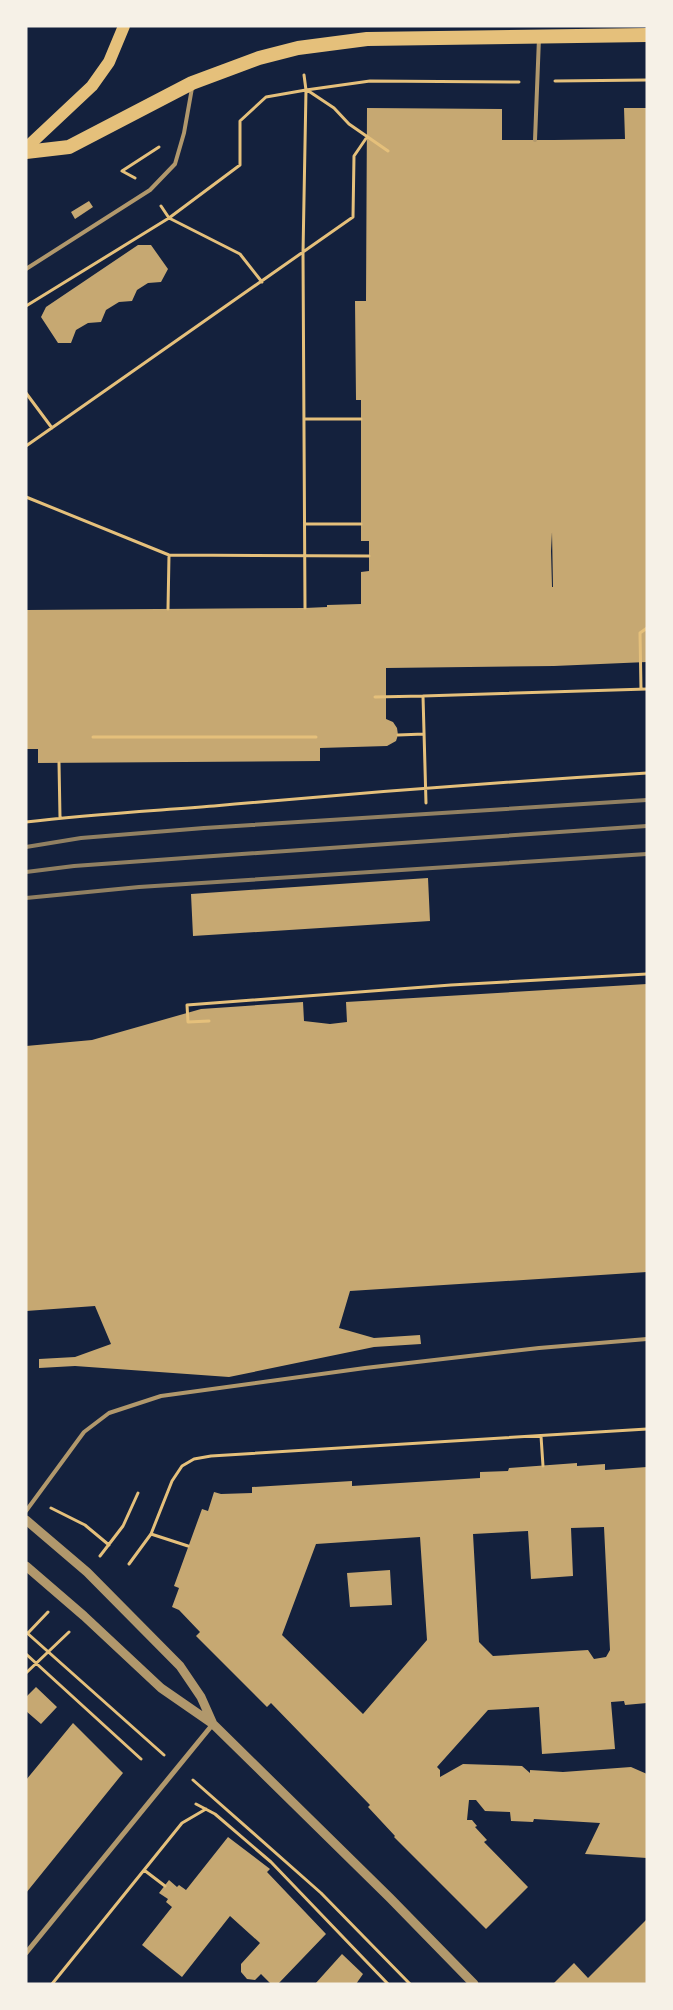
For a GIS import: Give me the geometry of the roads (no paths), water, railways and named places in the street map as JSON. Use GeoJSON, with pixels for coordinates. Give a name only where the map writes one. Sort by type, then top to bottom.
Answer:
{"type":"FeatureCollection","features":[{"type":"Feature","properties":{"kind":"highway"},"geometry":{"type":"LineString","coordinates":[[26,150],[69,147],[192,83],[259,58],[298,48],[367,39],[647,35]]}},
{"type":"Feature","properties":{"kind":"main road"},"geometry":{"type":"LineString","coordinates":[[26,150],[92,86],[109,62],[124,26]]}},
{"type":"Feature","properties":{"kind":"street"},"geometry":{"type":"LineString","coordinates":[[26,1520],[87,1572],[180,1666],[201,1697],[213,1724]]}},
{"type":"Feature","properties":{"kind":"street"},"geometry":{"type":"LineString","coordinates":[[26,1566],[84,1616],[161,1688],[213,1724],[383,1891],[474,1984]]}},
{"type":"Feature","properties":{"kind":"street"},"geometry":{"type":"LineString","coordinates":[[26,1954],[213,1724]]}},
{"type":"Feature","properties":{"kind":"lane"},"geometry":{"type":"LineString","coordinates":[[535,140],[539,36]]}},
{"type":"Feature","properties":{"kind":"lane"},"geometry":{"type":"LineString","coordinates":[[26,269],[150,190],[175,164],[184,133],[192,83]]}},
{"type":"Feature","properties":{"kind":"lane"},"geometry":{"type":"LineString","coordinates":[[26,1511],[84,1432],[109,1413],[161,1396],[365,1368],[539,1348],[647,1339]]}},
{"type":"Feature","properties":{"kind":"railway"},"geometry":{"type":"LineString","coordinates":[[26,847],[81,838],[204,828],[647,800]]}},
{"type":"Feature","properties":{"kind":"railway"},"geometry":{"type":"LineString","coordinates":[[26,872],[74,866],[647,826]]}},
{"type":"Feature","properties":{"kind":"railway"},"geometry":{"type":"LineString","coordinates":[[26,898],[139,887],[647,854]]}}]}
